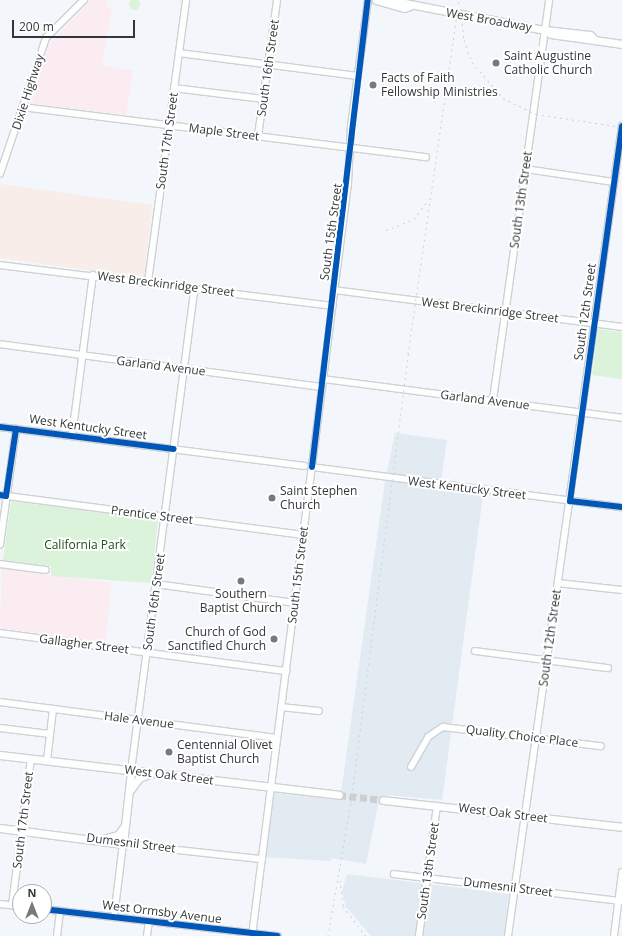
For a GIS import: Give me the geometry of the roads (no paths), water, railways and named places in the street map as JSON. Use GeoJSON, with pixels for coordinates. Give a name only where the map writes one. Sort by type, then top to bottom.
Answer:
{"type":"FeatureCollection","features":[{"type":"Feature","properties":{"kind":"main road","name":"West Broadway"},"geometry":{"type":"LineString","coordinates":[[376,0],[391,6],[410,6]]}},
{"type":"Feature","properties":{"kind":"main road","name":"West Broadway"},"geometry":{"type":"LineString","coordinates":[[389,0],[410,6],[545,30],[590,35],[594,39],[622,44]]}},
{"type":"Feature","properties":{"kind":"main road","name":"West Oak Street"},"geometry":{"type":"LineString","coordinates":[[0,755],[339,795]]}},
{"type":"Feature","properties":{"kind":"main road","name":"South 16th Street"},"geometry":{"type":"LineString","coordinates":[[123,844],[131,771]]}},
{"type":"Feature","properties":{"kind":"main road"},"geometry":{"type":"LineString","coordinates":[[130,791],[139,778],[152,773]]}},
{"type":"Feature","properties":{"kind":"main road","name":"West Oak Street"},"geometry":{"type":"LineString","coordinates":[[383,800],[622,827]]}},
{"type":"Feature","properties":{"kind":"main road"},"geometry":{"type":"LineString","coordinates":[[95,839],[114,837],[126,822]]}},
{"type":"Feature","properties":{"kind":"main road","name":"Dumesnil Street"},"geometry":{"type":"LineString","coordinates":[[0,828],[95,839],[123,844]]}},
{"type":"Feature","properties":{"kind":"street","name":"Dixie Highway"},"geometry":{"type":"LineString","coordinates":[[0,174],[46,38],[84,0]]}},
{"type":"Feature","properties":{"kind":"street","name":"South 17th Street"},"geometry":{"type":"LineString","coordinates":[[148,282],[186,0]]}},
{"type":"Feature","properties":{"kind":"street","name":"South 16th Street"},"geometry":{"type":"LineString","coordinates":[[258,136],[277,0]]}},
{"type":"Feature","properties":{"kind":"street","name":"South 15th Street"},"geometry":{"type":"LineString","coordinates":[[252,935],[312,468],[368,0]]}},
{"type":"Feature","properties":{"kind":"street","name":"South 13th Street"},"geometry":{"type":"LineString","coordinates":[[493,400],[549,0]]}},
{"type":"Feature","properties":{"kind":"street"},"geometry":{"type":"LineString","coordinates":[[179,53],[358,76]]}},
{"type":"Feature","properties":{"kind":"street"},"geometry":{"type":"LineString","coordinates":[[174,88],[263,99]]}},
{"type":"Feature","properties":{"kind":"street","name":"Maple Street"},"geometry":{"type":"LineString","coordinates":[[23,107],[426,157]]}},
{"type":"Feature","properties":{"kind":"street","name":"South 12th Street"},"geometry":{"type":"LineString","coordinates":[[508,936],[622,126]]}},
{"type":"Feature","properties":{"kind":"street"},"geometry":{"type":"LineString","coordinates":[[526,169],[614,182]]}},
{"type":"Feature","properties":{"kind":"street","name":"West Breckinridge Street"},"geometry":{"type":"LineString","coordinates":[[0,265],[93,275],[332,306]]}},
{"type":"Feature","properties":{"kind":"street"},"geometry":{"type":"LineString","coordinates":[[72,436],[93,275]]}},
{"type":"Feature","properties":{"kind":"street","name":"South 16th Street"},"geometry":{"type":"LineString","coordinates":[[131,771],[196,288]]}},
{"type":"Feature","properties":{"kind":"street","name":"West Breckinridge Street"},"geometry":{"type":"LineString","coordinates":[[334,290],[622,327]]}},
{"type":"Feature","properties":{"kind":"street","name":"Garland Avenue"},"geometry":{"type":"LineString","coordinates":[[0,344],[322,387]]}},
{"type":"Feature","properties":{"kind":"street","name":"Garland Avenue"},"geometry":{"type":"LineString","coordinates":[[323,379],[622,418]]}},
{"type":"Feature","properties":{"kind":"street","name":"West Kentucky Street"},"geometry":{"type":"LineString","coordinates":[[0,426],[305,466]]}},
{"type":"Feature","properties":{"kind":"street"},"geometry":{"type":"LineString","coordinates":[[0,545],[3,496],[16,429]]}},
{"type":"Feature","properties":{"kind":"street","name":"West Kentucky Street"},"geometry":{"type":"LineString","coordinates":[[312,468],[622,507]]}},
{"type":"Feature","properties":{"kind":"street","name":"Prentice Street"},"geometry":{"type":"LineString","coordinates":[[3,496],[303,536]]}},
{"type":"Feature","properties":{"kind":"street"},"geometry":{"type":"LineString","coordinates":[[0,564],[46,570]]}},
{"type":"Feature","properties":{"kind":"street"},"geometry":{"type":"LineString","coordinates":[[558,583],[622,590]]}},
{"type":"Feature","properties":{"kind":"street"},"geometry":{"type":"LineString","coordinates":[[156,584],[294,603]]}},
{"type":"Feature","properties":{"kind":"street","name":"Gallagher Street"},"geometry":{"type":"LineString","coordinates":[[0,633],[286,671]]}},
{"type":"Feature","properties":{"kind":"street"},"geometry":{"type":"LineString","coordinates":[[475,652],[608,668]]}},
{"type":"Feature","properties":{"kind":"street","name":"Hale Avenue"},"geometry":{"type":"LineString","coordinates":[[0,702],[277,738]]}},
{"type":"Feature","properties":{"kind":"street"},"geometry":{"type":"LineString","coordinates":[[281,707],[319,711]]}},
{"type":"Feature","properties":{"kind":"street"},"geometry":{"type":"LineString","coordinates":[[46,761],[53,709]]}},
{"type":"Feature","properties":{"kind":"street","name":"Quality Choice Place"},"geometry":{"type":"LineString","coordinates":[[411,767],[424,742],[442,727],[601,746]]}},
{"type":"Feature","properties":{"kind":"street"},"geometry":{"type":"LineString","coordinates":[[0,728],[50,734]]}},
{"type":"Feature","properties":{"kind":"street","name":"South 17th Street"},"geometry":{"type":"LineString","coordinates":[[15,884],[31,759]]}},
{"type":"Feature","properties":{"kind":"street","name":"South 13th Street"},"geometry":{"type":"LineString","coordinates":[[419,936],[437,806]]}},
{"type":"Feature","properties":{"kind":"street","name":"South 16th Street"},"geometry":{"type":"LineString","coordinates":[[114,917],[123,844]]}},
{"type":"Feature","properties":{"kind":"street","name":"Dumesnil Street"},"geometry":{"type":"LineString","coordinates":[[123,844],[262,859]]}},
{"type":"Feature","properties":{"kind":"street","name":"Dumesnil Street"},"geometry":{"type":"LineString","coordinates":[[394,874],[620,900]]}},
{"type":"Feature","properties":{"kind":"street"},"geometry":{"type":"LineString","coordinates":[[614,936],[620,900],[622,874]]}},
{"type":"Feature","properties":{"kind":"street"},"geometry":{"type":"LineString","coordinates":[[0,904],[12,905]]}},
{"type":"Feature","properties":{"kind":"street","name":"West Ormsby Avenue"},"geometry":{"type":"LineString","coordinates":[[52,910],[252,935],[277,936]]}},
{"type":"Feature","properties":{"kind":"street"},"geometry":{"type":"LineString","coordinates":[[57,936],[60,911]]}},
{"type":"Feature","properties":{"kind":"street"},"geometry":{"type":"LineString","coordinates":[[147,936],[149,921]]}},
{"type":"Feature","properties":{"kind":"tunnel"},"geometry":{"type":"LineString","coordinates":[[339,795],[383,800]]}},
{"type":"Feature","properties":{"kind":"railway"},"geometry":{"type":"LineString","coordinates":[[328,936],[351,802],[408,354],[459,0]]}},
{"type":"Feature","properties":{"kind":"railway"},"geometry":{"type":"LineString","coordinates":[[461,12],[464,40],[472,62],[503,98],[536,114],[622,127]]}},
{"type":"Feature","properties":{"kind":"railway"},"geometry":{"type":"LineString","coordinates":[[386,230],[414,219],[429,199]]}},
{"type":"Feature","properties":{"kind":"railway"},"geometry":{"type":"LineString","coordinates":[[340,880],[343,906],[366,936]]}},
{"type":"Feature","properties":{"kind":"place","name":"Saint Augustine Catholic Church"},"geometry":{"type":"Point","coordinates":[496,63]}},
{"type":"Feature","properties":{"kind":"place","name":"Facts of Faith Fellowship Ministries"},"geometry":{"type":"Point","coordinates":[373,85]}},
{"type":"Feature","properties":{"kind":"place","name":"Saint Stephen Church"},"geometry":{"type":"Point","coordinates":[272,498]}},
{"type":"Feature","properties":{"kind":"place","name":"Southern Baptist Church"},"geometry":{"type":"Point","coordinates":[241,581]}},
{"type":"Feature","properties":{"kind":"place","name":"Church of God Sanctified Church"},"geometry":{"type":"Point","coordinates":[274,639]}},
{"type":"Feature","properties":{"kind":"place","name":"Centennial Olivet Baptist Church"},"geometry":{"type":"Point","coordinates":[169,752]}},
{"type":"Feature","properties":{"kind":"park label","name":"California Park"},"geometry":{"type":"Point","coordinates":[85,545]}}]}
